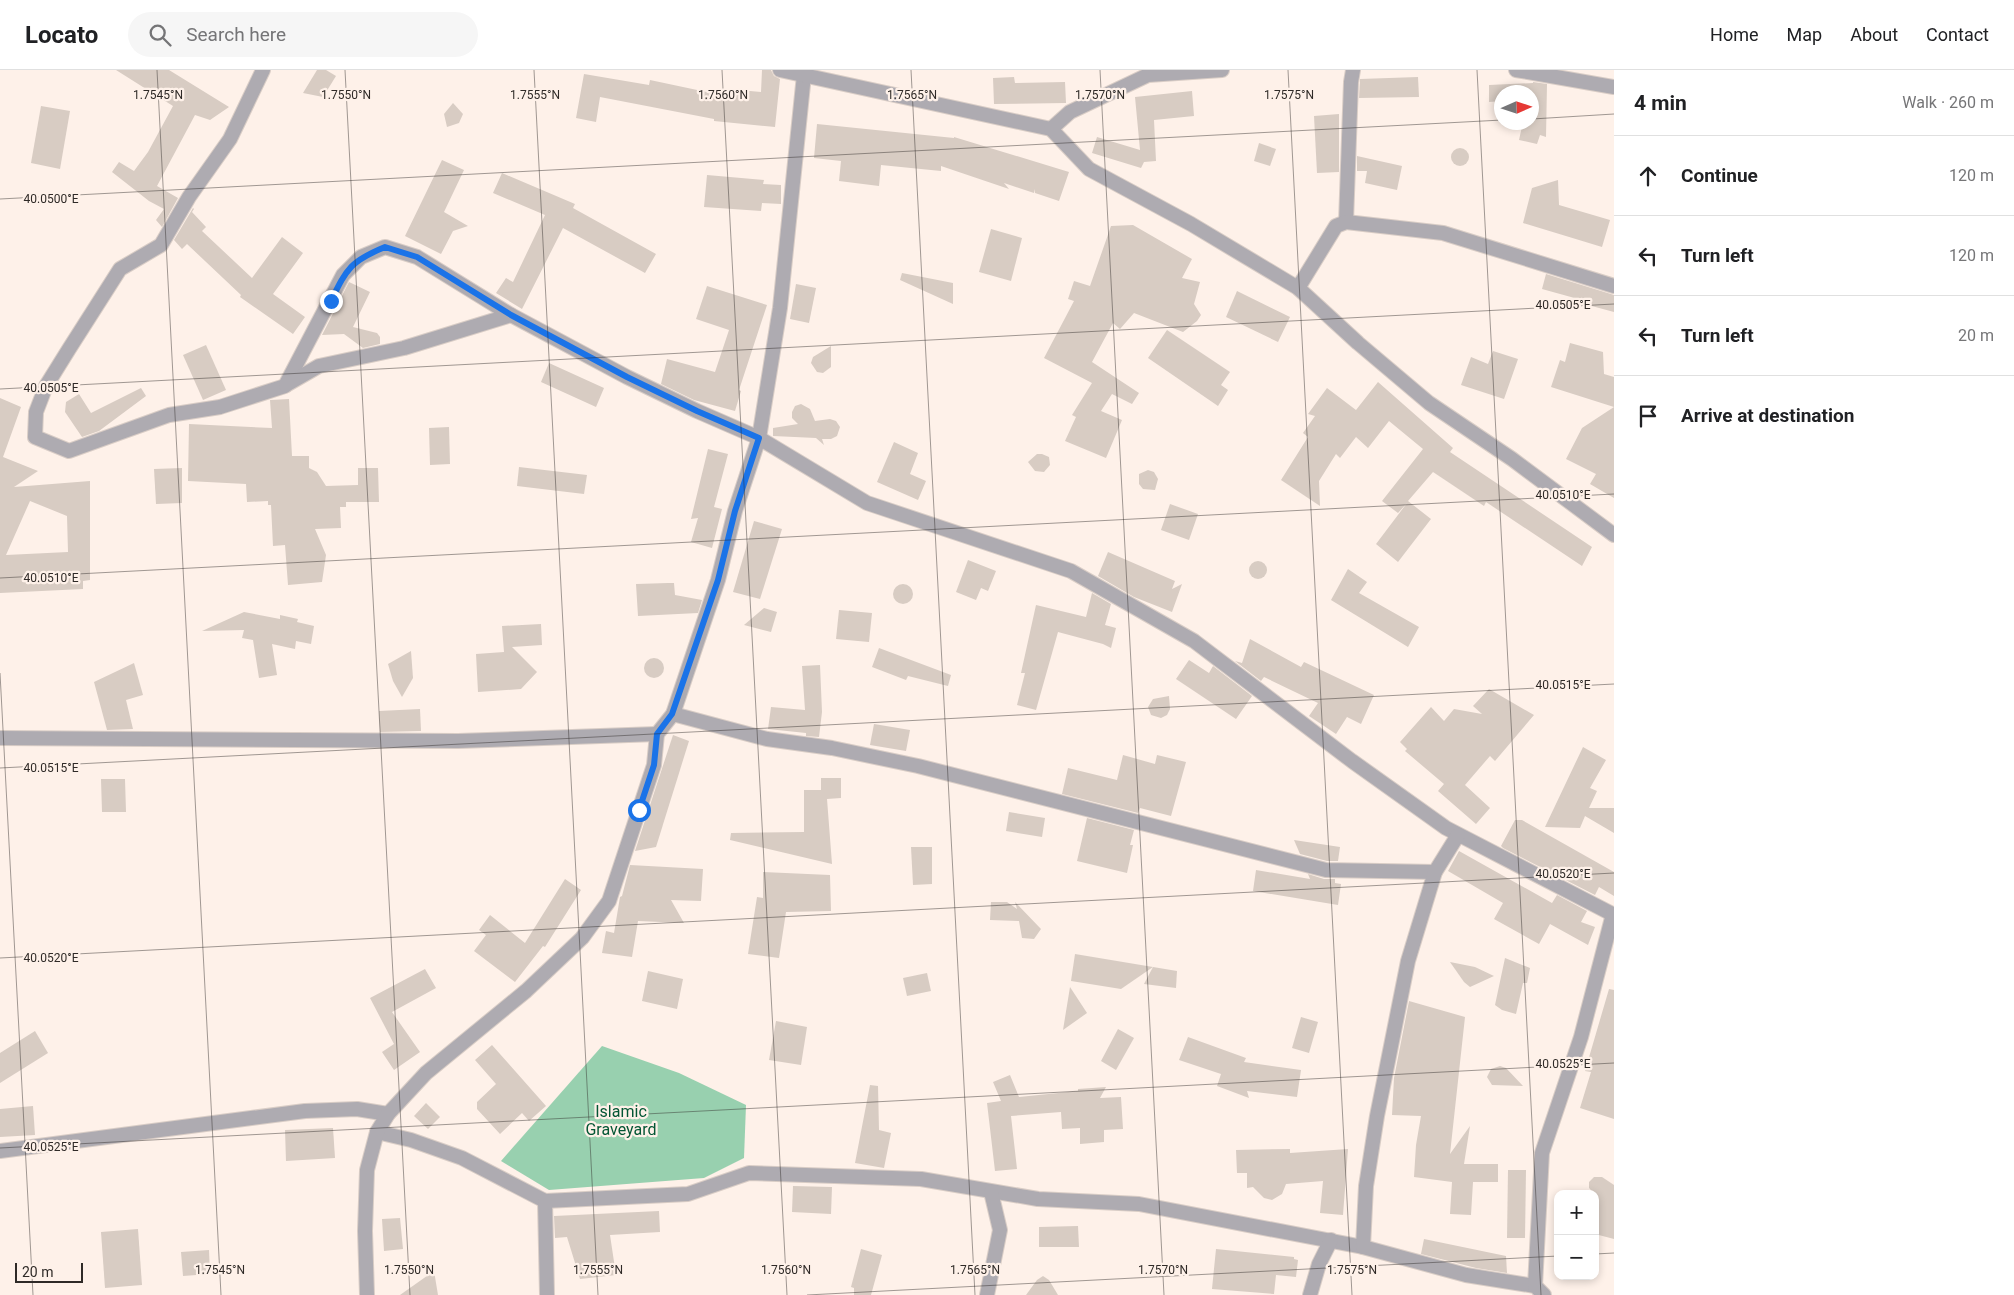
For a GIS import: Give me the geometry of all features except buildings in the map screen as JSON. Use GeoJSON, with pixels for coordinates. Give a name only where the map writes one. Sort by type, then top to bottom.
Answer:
{"type":"FeatureCollection","features":[{"type":"Feature","properties":{"kind":"street"},"geometry":{"type":"LineString","coordinates":[[263,70],[230,139],[189,197],[161,244],[120,269],[64,356],[46,386],[36,412],[35,437],[69,451],[169,415],[220,407],[285,386],[320,366],[404,348],[511,315]]}},
{"type":"Feature","properties":{"kind":"street"},"geometry":{"type":"LineString","coordinates":[[780,70],[1051,129],[1089,168],[1191,224],[1298,288],[1358,343],[1429,403],[1512,459],[1614,535]]}},
{"type":"Feature","properties":{"kind":"street"},"geometry":{"type":"LineString","coordinates":[[1051,129],[1070,112],[1148,75],[1222,70]]}},
{"type":"Feature","properties":{"kind":"street"},"geometry":{"type":"LineString","coordinates":[[1346,222],[1350,82],[1353,70]]}},
{"type":"Feature","properties":{"kind":"street"},"geometry":{"type":"LineString","coordinates":[[1516,70],[1614,87]]}},
{"type":"Feature","properties":{"kind":"street"},"geometry":{"type":"LineString","coordinates":[[367,1295],[366,1170],[377,1132],[388,1114],[426,1072],[526,991],[582,938],[609,901],[654,765],[657,734],[672,714],[718,580],[735,511],[759,438],[780,308],[804,75]]}},
{"type":"Feature","properties":{"kind":"street"},"geometry":{"type":"LineString","coordinates":[[1298,288],[1336,226],[1346,222],[1443,234],[1614,286]]}},
{"type":"Feature","properties":{"kind":"street"},"geometry":{"type":"LineString","coordinates":[[285,386],[343,275],[361,257],[385,247],[417,257],[511,315],[635,382],[759,438],[867,503],[1071,571],[1194,641],[1352,761],[1446,828],[1614,914],[1581,1037],[1542,1153],[1540,1290],[1466,1274],[1363,1247],[1139,1204],[1038,1199],[921,1179],[749,1173],[688,1194],[545,1201],[462,1158],[411,1140],[377,1132]]}},
{"type":"Feature","properties":{"kind":"street"},"geometry":{"type":"LineString","coordinates":[[672,714],[767,739],[832,748],[918,766],[1326,870],[1435,872]]}},
{"type":"Feature","properties":{"kind":"street"},"geometry":{"type":"LineString","coordinates":[[0,738],[458,741],[657,734]]}},
{"type":"Feature","properties":{"kind":"street"},"geometry":{"type":"LineString","coordinates":[[1363,1247],[1366,1186],[1379,1107],[1408,961],[1435,872],[1458,835]]}},
{"type":"Feature","properties":{"kind":"street"},"geometry":{"type":"LineString","coordinates":[[0,1151],[305,1111],[357,1109],[388,1114]]}},
{"type":"Feature","properties":{"kind":"street"},"geometry":{"type":"LineString","coordinates":[[987,1295],[1000,1230],[991,1192]]}},
{"type":"Feature","properties":{"kind":"street"},"geometry":{"type":"LineString","coordinates":[[545,1201],[547,1295]]}},
{"type":"Feature","properties":{"kind":"street"},"geometry":{"type":"LineString","coordinates":[[1310,1295],[1319,1264],[1330,1240]]}},
{"type":"Feature","properties":{"kind":"green space","name":"Islamic Graveyard"},"geometry":{"type":"Polygon","coordinates":[[[602,1046],[679,1073],[746,1105],[744,1158],[704,1178],[549,1190],[501,1161],[602,1046]]]}},
{"type":"Feature","properties":{"kind":"route"},"geometry":{"type":"LineString","coordinates":[[331,301],[343,275],[361,257],[385,247],[417,257],[511,315],[627,377],[759,438],[735,511],[718,580],[672,714],[657,734],[654,765],[639,810]]}}]}
